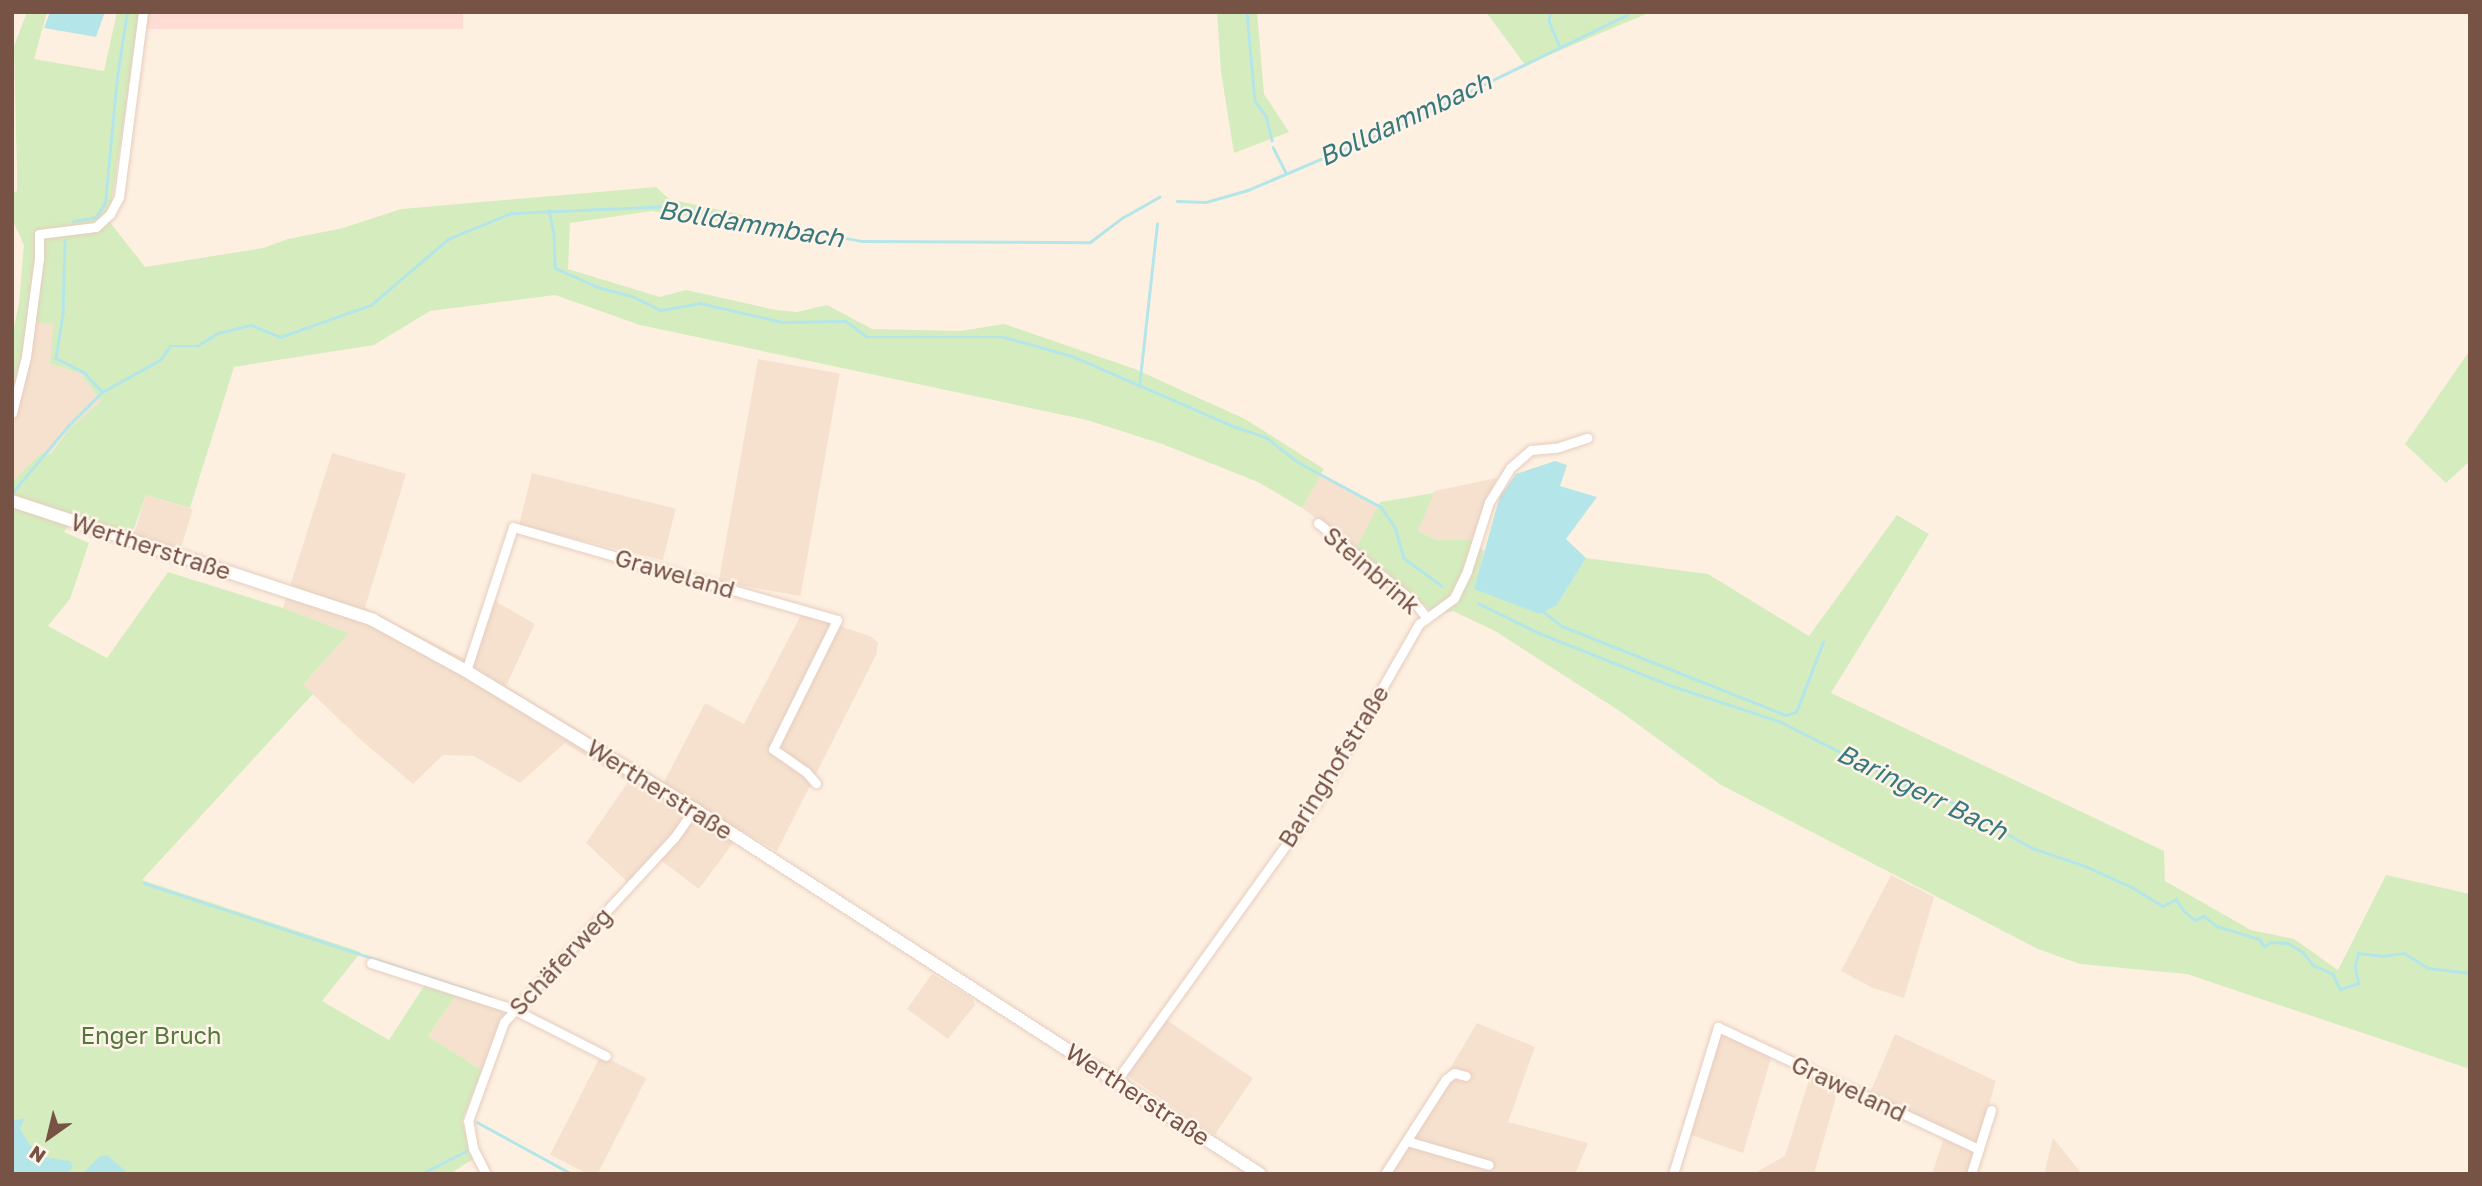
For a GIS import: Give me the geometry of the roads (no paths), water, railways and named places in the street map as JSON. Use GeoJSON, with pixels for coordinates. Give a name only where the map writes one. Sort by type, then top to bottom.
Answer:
{"type":"FeatureCollection","features":[{"type":"Feature","properties":{"kind":"main road","name":"Wertherstraße"},"geometry":{"type":"LineString","coordinates":[[12,501],[373,620],[466,671],[694,810],[1260,1174]]}},
{"type":"Feature","properties":{"kind":"street"},"geometry":{"type":"LineString","coordinates":[[12,413],[31,324],[39,234],[96,228],[110,214],[119,197],[143,12]]}},
{"type":"Feature","properties":{"kind":"street","name":"Baringhofstraße"},"geometry":{"type":"LineString","coordinates":[[1117,1080],[1316,803],[1419,624],[1454,598],[1467,571],[1496,486],[1510,468],[1531,450],[1556,448],[1587,438]]}},
{"type":"Feature","properties":{"kind":"street","name":"Steinbrink"},"geometry":{"type":"LineString","coordinates":[[1318,523],[1414,602],[1426,617]]}},
{"type":"Feature","properties":{"kind":"street","name":"Graweland"},"geometry":{"type":"LineString","coordinates":[[466,671],[513,527],[837,620],[773,748],[806,772],[816,783]]}},
{"type":"Feature","properties":{"kind":"street","name":"Schäferweg"},"geometry":{"type":"LineString","coordinates":[[486,1174],[473,1148],[468,1121],[505,1022],[513,1009],[655,859],[694,810]]}},
{"type":"Feature","properties":{"kind":"street"},"geometry":{"type":"LineString","coordinates":[[371,963],[513,1009],[606,1056]]}},
{"type":"Feature","properties":{"kind":"street","name":"Graweland"},"geometry":{"type":"LineString","coordinates":[[1672,1174],[1718,1027],[1979,1149]]}},
{"type":"Feature","properties":{"kind":"street"},"geometry":{"type":"LineString","coordinates":[[1385,1174],[1446,1079],[1454,1073],[1466,1076]]}},
{"type":"Feature","properties":{"kind":"street"},"geometry":{"type":"LineString","coordinates":[[1971,1174],[1991,1110]]}},
{"type":"Feature","properties":{"kind":"street"},"geometry":{"type":"LineString","coordinates":[[1407,1141],[1489,1165]]}},
{"type":"Feature","properties":{"kind":"water"},"geometry":{"type":"Polygon","coordinates":[[[50,12],[105,12],[96,37],[44,28],[50,12]]]}},
{"type":"Feature","properties":{"kind":"water"},"geometry":{"type":"Polygon","coordinates":[[[1555,461],[1567,465],[1560,486],[1597,497],[1566,539],[1586,558],[1557,605],[1540,614],[1474,589],[1500,496],[1516,474],[1555,461]]]}},
{"type":"Feature","properties":{"kind":"water"},"geometry":{"type":"Polygon","coordinates":[[[25,1118],[20,1129],[30,1145],[48,1158],[70,1161],[73,1166],[67,1174],[12,1174],[12,1121],[25,1118]]]}},
{"type":"Feature","properties":{"kind":"water"},"geometry":{"type":"Polygon","coordinates":[[[107,1155],[129,1174],[82,1174],[99,1157],[107,1155]]]}},
{"type":"Feature","properties":{"kind":"waterway"},"geometry":{"type":"LineString","coordinates":[[73,221],[96,217],[105,202],[117,77],[127,12]]}},
{"type":"Feature","properties":{"kind":"waterway"},"geometry":{"type":"LineString","coordinates":[[1247,12],[1255,101],[1266,116],[1272,140]]}},
{"type":"Feature","properties":{"kind":"waterway"},"geometry":{"type":"LineString","coordinates":[[1551,12],[1549,21],[1559,45]]}},
{"type":"Feature","properties":{"kind":"waterway","name":"Bolldammbach"},"geometry":{"type":"LineString","coordinates":[[1177,201],[1206,202],[1248,190],[1398,126],[1627,15]]}},
{"type":"Feature","properties":{"kind":"waterway"},"geometry":{"type":"LineString","coordinates":[[1273,147],[1286,172]]}},
{"type":"Feature","properties":{"kind":"waterway","name":"Bolldammbach"},"geometry":{"type":"LineString","coordinates":[[12,493],[68,426],[102,392],[160,360],[170,346],[197,346],[218,333],[251,325],[280,337],[371,305],[448,239],[511,213],[673,206],[861,241],[1090,242],[1122,218],[1159,197]]}},
{"type":"Feature","properties":{"kind":"waterway"},"geometry":{"type":"LineString","coordinates":[[549,210],[554,234],[555,268],[598,287],[632,296],[661,310],[700,303],[782,322],[846,321],[867,337],[1004,337],[1072,356],[1233,426],[1267,438],[1296,461],[1381,507],[1395,527],[1404,558],[1442,586]]}},
{"type":"Feature","properties":{"kind":"waterway","name":"Bolldammbach"},"geometry":{"type":"LineString","coordinates":[[1139,387],[1157,224]]}},
{"type":"Feature","properties":{"kind":"waterway"},"geometry":{"type":"LineString","coordinates":[[65,240],[63,314],[56,358],[85,373],[101,391]]}},
{"type":"Feature","properties":{"kind":"waterway","name":"Baringerr Bach"},"geometry":{"type":"LineString","coordinates":[[1478,603],[1539,633],[1667,684],[1781,722],[1915,790],[1948,800],[2032,848],[2085,866],[2132,887],[2163,906],[2176,899],[2184,911],[2195,920],[2204,916],[2217,926],[2259,939],[2264,946],[2271,942],[2288,943],[2303,952],[2313,965],[2333,974],[2340,989],[2358,983],[2355,967],[2358,953],[2381,956],[2404,953],[2428,968],[2470,973]]}},
{"type":"Feature","properties":{"kind":"waterway"},"geometry":{"type":"LineString","coordinates":[[1544,612],[1562,626],[1786,715],[1796,712],[1823,642]]}},
{"type":"Feature","properties":{"kind":"waterway"},"geometry":{"type":"LineString","coordinates":[[144,883],[491,997]]}},
{"type":"Feature","properties":{"kind":"waterway"},"geometry":{"type":"LineString","coordinates":[[477,1122],[572,1174]]}},
{"type":"Feature","properties":{"kind":"waterway"},"geometry":{"type":"LineString","coordinates":[[421,1174],[470,1149]]}},
{"type":"Feature","properties":{"kind":"park label","name":"Enger Bruch"},"geometry":{"type":"Point","coordinates":[151,1035]}}]}
